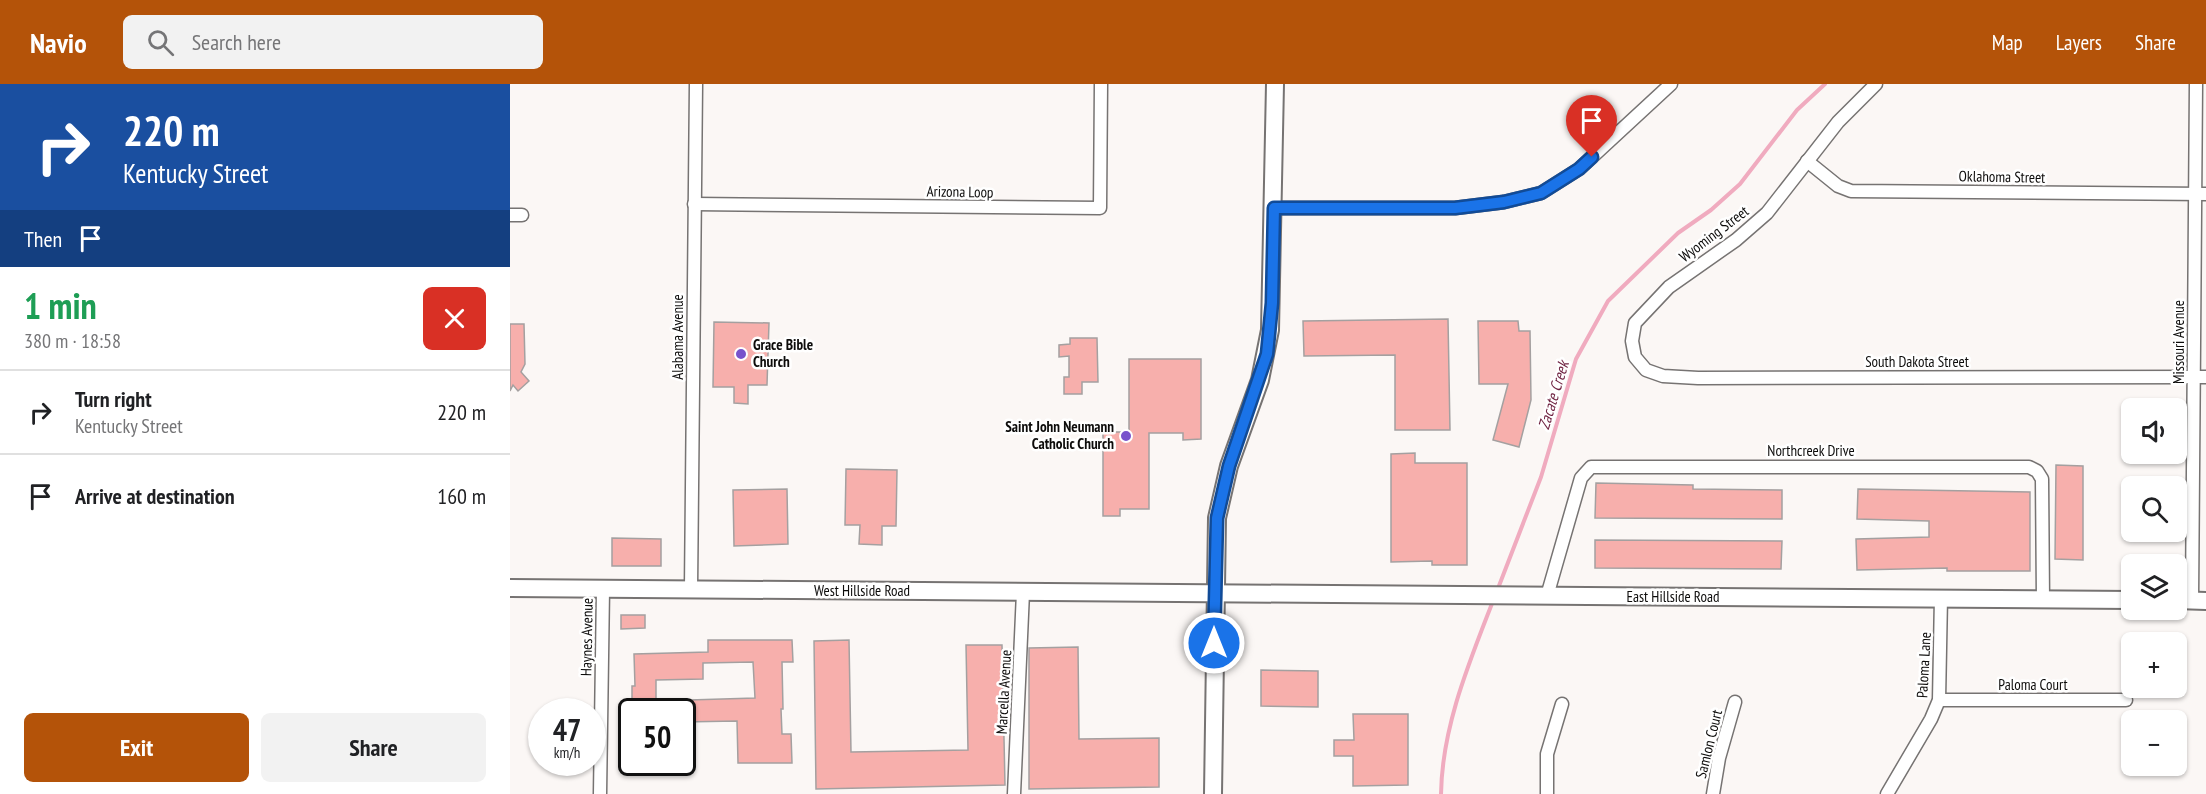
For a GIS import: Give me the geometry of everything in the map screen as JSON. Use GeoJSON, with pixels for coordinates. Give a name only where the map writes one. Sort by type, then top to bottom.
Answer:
{"type":"FeatureCollection","features":[{"type":"Feature","properties":{"kind":"street","name":"Alabama Avenue"},"geometry":{"type":"LineString","coordinates":[[691,589],[696,84]]}},
{"type":"Feature","properties":{"kind":"street","name":"Arizona Loop"},"geometry":{"type":"LineString","coordinates":[[694,204],[1100,208],[1101,84]]}},
{"type":"Feature","properties":{"kind":"street"},"geometry":{"type":"LineString","coordinates":[[1213,794],[1216,538],[1222,493],[1267,354],[1272,303],[1275,84]]}},
{"type":"Feature","properties":{"kind":"street"},"geometry":{"type":"LineString","coordinates":[[1274,208],[1455,208],[1504,202],[1541,193],[1579,169],[1671,84]]}},
{"type":"Feature","properties":{"kind":"street","name":"Wyoming Street"},"geometry":{"type":"LineString","coordinates":[[1635,357],[1632,341],[1635,323],[1669,287],[1736,240],[1767,213],[1838,122],[1876,84]]}},
{"type":"Feature","properties":{"kind":"street","name":"Missouri Avenue"},"geometry":{"type":"LineString","coordinates":[[2191,600],[2200,377],[2201,194],[2196,84]]}},
{"type":"Feature","properties":{"kind":"street","name":"Oklahoma Street"},"geometry":{"type":"LineString","coordinates":[[1807,161],[1839,186],[1851,191],[2201,194]]}},
{"type":"Feature","properties":{"kind":"street","name":"South Dakota Street"},"geometry":{"type":"LineString","coordinates":[[1635,357],[1646,370],[1654,373],[1698,378],[2200,377]]}},
{"type":"Feature","properties":{"kind":"street","name":"Northcreek Drive"},"geometry":{"type":"LineString","coordinates":[[1547,596],[1581,478],[1591,467],[2029,467],[2037,471],[2042,479],[2043,600]]}},
{"type":"Feature","properties":{"kind":"street","name":"West Hillside Road"},"geometry":{"type":"LineString","coordinates":[[510,588],[1214,594]]}},
{"type":"Feature","properties":{"kind":"street","name":"Haynes Avenue"},"geometry":{"type":"LineString","coordinates":[[600,794],[603,589]]}},
{"type":"Feature","properties":{"kind":"street","name":"Marcella Avenue"},"geometry":{"type":"LineString","coordinates":[[1014,794],[1023,592]]}},
{"type":"Feature","properties":{"kind":"street","name":"East Hillside Road"},"geometry":{"type":"LineString","coordinates":[[1214,594],[1941,597],[2121,600]]}},
{"type":"Feature","properties":{"kind":"street","name":"Paloma Lane"},"geometry":{"type":"LineString","coordinates":[[1887,794],[1931,719],[1939,700],[1941,597]]}},
{"type":"Feature","properties":{"kind":"street","name":"Paloma Court"},"geometry":{"type":"LineString","coordinates":[[1939,700],[2126,700]]}},
{"type":"Feature","properties":{"kind":"street","name":"Samlon Court"},"geometry":{"type":"LineString","coordinates":[[1713,794],[1719,758],[1735,702]]}},
{"type":"Feature","properties":{"kind":"street"},"geometry":{"type":"LineString","coordinates":[[1547,794],[1547,754],[1562,704]]}},
{"type":"Feature","properties":{"kind":"building"},"geometry":{"type":"Polygon","coordinates":[[[1448,319],[1450,430],[1395,430],[1395,355],[1304,356],[1303,321],[1448,319]]]}},
{"type":"Feature","properties":{"kind":"building"},"geometry":{"type":"Polygon","coordinates":[[[1478,321],[1518,321],[1519,331],[1530,331],[1531,400],[1519,447],[1493,440],[1508,384],[1479,384],[1478,321]]]}},
{"type":"Feature","properties":{"kind":"building","name":"Grace Bible Church"},"geometry":{"type":"Polygon","coordinates":[[[714,322],[769,323],[767,385],[748,385],[748,404],[734,403],[734,387],[713,387],[714,322]]]}},
{"type":"Feature","properties":{"kind":"building"},"geometry":{"type":"Polygon","coordinates":[[[510,324],[524,324],[525,364],[521,372],[529,381],[518,391],[513,385],[510,391],[510,324]]]}},
{"type":"Feature","properties":{"kind":"building"},"geometry":{"type":"Polygon","coordinates":[[[1070,338],[1097,338],[1098,382],[1082,382],[1082,394],[1064,394],[1064,377],[1069,377],[1069,356],[1059,357],[1059,345],[1070,344],[1070,338]]]}},
{"type":"Feature","properties":{"kind":"building","name":"Saint John Neumann Catholic Church"},"geometry":{"type":"Polygon","coordinates":[[[1129,359],[1201,359],[1201,439],[1183,440],[1183,433],[1149,433],[1149,509],[1120,509],[1120,516],[1103,516],[1103,432],[1129,432],[1129,359]]]}},
{"type":"Feature","properties":{"kind":"building"},"geometry":{"type":"Polygon","coordinates":[[[1415,453],[1415,463],[1467,463],[1467,565],[1432,565],[1432,561],[1391,562],[1391,454],[1415,453]]]}},
{"type":"Feature","properties":{"kind":"building"},"geometry":{"type":"Polygon","coordinates":[[[2056,465],[2083,466],[2083,560],[2055,559],[2056,465]]]}},
{"type":"Feature","properties":{"kind":"building"},"geometry":{"type":"Polygon","coordinates":[[[846,469],[897,470],[896,526],[882,526],[882,545],[859,544],[860,525],[845,525],[846,469]]]}},
{"type":"Feature","properties":{"kind":"building"},"geometry":{"type":"Polygon","coordinates":[[[1596,483],[1693,485],[1693,489],[1782,490],[1782,519],[1595,518],[1596,483]]]}},
{"type":"Feature","properties":{"kind":"building"},"geometry":{"type":"Polygon","coordinates":[[[787,489],[788,544],[734,546],[733,490],[787,489]]]}},
{"type":"Feature","properties":{"kind":"building"},"geometry":{"type":"Polygon","coordinates":[[[1858,489],[2030,492],[2030,571],[1947,571],[1947,568],[1857,570],[1856,539],[1929,537],[1929,521],[1857,519],[1858,489]]]}},
{"type":"Feature","properties":{"kind":"building"},"geometry":{"type":"Polygon","coordinates":[[[612,538],[661,539],[661,566],[612,566],[612,538]]]}},
{"type":"Feature","properties":{"kind":"building"},"geometry":{"type":"Polygon","coordinates":[[[1595,540],[1782,541],[1781,569],[1595,568],[1595,540]]]}},
{"type":"Feature","properties":{"kind":"building"},"geometry":{"type":"Polygon","coordinates":[[[621,615],[645,615],[645,628],[621,629],[621,615]]]}},
{"type":"Feature","properties":{"kind":"building"},"geometry":{"type":"Polygon","coordinates":[[[708,640],[792,640],[793,662],[782,662],[783,709],[781,709],[782,734],[791,734],[792,763],[738,763],[737,721],[696,722],[696,700],[755,698],[753,662],[703,663],[703,679],[656,680],[656,698],[632,698],[632,686],[635,686],[634,654],[708,652],[708,640]]]}},
{"type":"Feature","properties":{"kind":"building"},"geometry":{"type":"Polygon","coordinates":[[[849,640],[851,752],[968,750],[966,645],[1002,645],[1005,785],[816,789],[814,641],[849,640]]]}},
{"type":"Feature","properties":{"kind":"building"},"geometry":{"type":"Polygon","coordinates":[[[1078,647],[1079,739],[1159,738],[1159,787],[1029,789],[1029,648],[1078,647]]]}},
{"type":"Feature","properties":{"kind":"building"},"geometry":{"type":"Polygon","coordinates":[[[1261,670],[1318,671],[1318,707],[1261,706],[1261,670]]]}},
{"type":"Feature","properties":{"kind":"building"},"geometry":{"type":"Polygon","coordinates":[[[1353,714],[1408,714],[1408,785],[1353,786],[1353,756],[1334,756],[1334,740],[1354,740],[1353,714]]]}},
{"type":"Feature","properties":{"kind":"waterway","name":"Zacate Creek"},"geometry":{"type":"LineString","coordinates":[[1497,591],[1541,477],[1576,359],[1608,301],[1678,233],[1711,210],[1740,184],[1797,110],[1825,84]]}},
{"type":"Feature","properties":{"kind":"waterway","name":"Zacate Creek"},"geometry":{"type":"LineString","coordinates":[[1441,794],[1446,744],[1458,696],[1493,601]]}},
{"type":"Feature","properties":{"kind":"place","name":"Grace Bible Church"},"geometry":{"type":"Point","coordinates":[741,354]}},
{"type":"Feature","properties":{"kind":"place","name":"Saint John Neumann Catholic Church"},"geometry":{"type":"Point","coordinates":[1126,436]}},
{"type":"Feature","properties":{"kind":"route"},"geometry":{"type":"LineString","coordinates":[[1214,643],[1217,518],[1229,466],[1267,354],[1272,303],[1274,208],[1455,208],[1504,202],[1541,193],[1579,169],[1592,157]]}}]}
